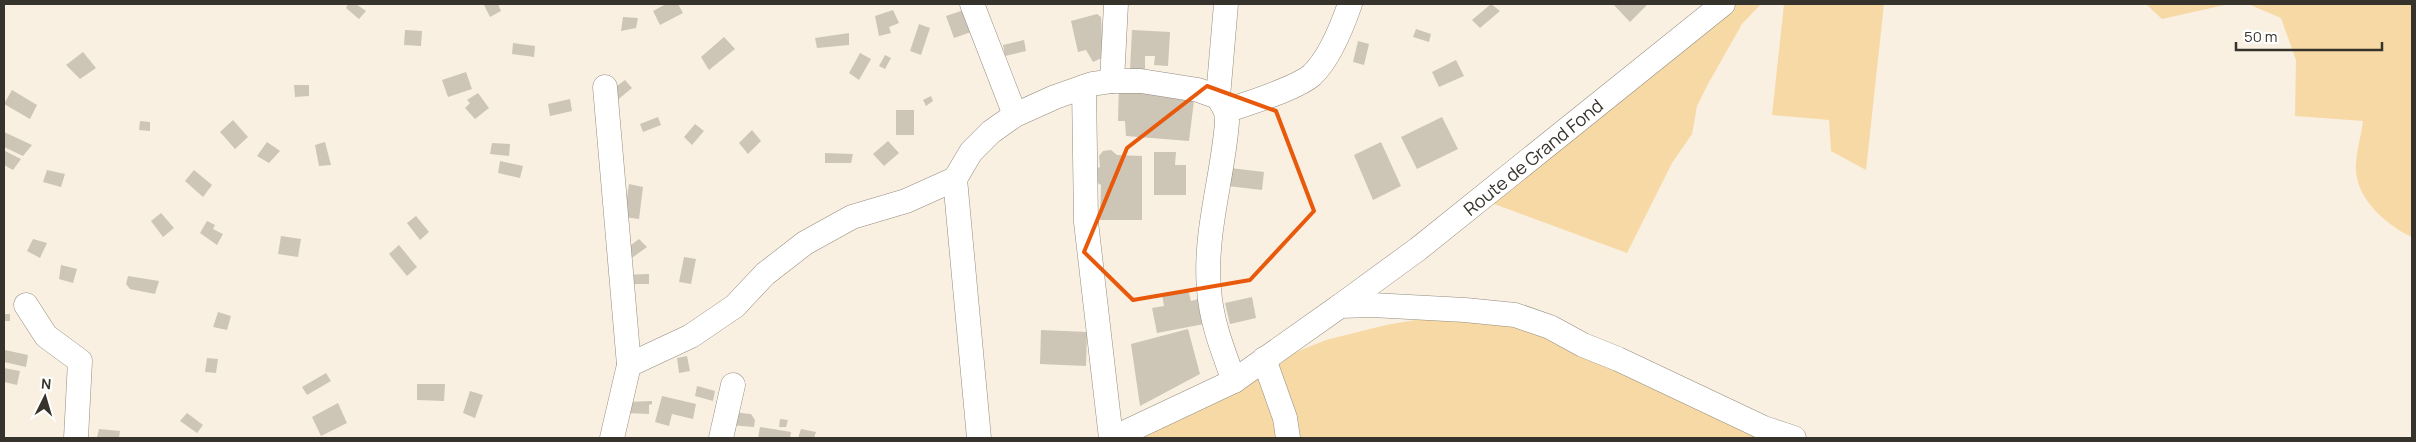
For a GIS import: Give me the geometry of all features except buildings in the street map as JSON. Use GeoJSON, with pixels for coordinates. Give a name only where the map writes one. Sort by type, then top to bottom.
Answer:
{"type":"FeatureCollection","features":[{"type":"Feature","properties":{"kind":"street"},"geometry":{"type":"LineString","coordinates":[[972,4],[1015,115]]}},
{"type":"Feature","properties":{"kind":"street"},"geometry":{"type":"LineString","coordinates":[[1112,81],[1116,4]]}},
{"type":"Feature","properties":{"kind":"street"},"geometry":{"type":"LineString","coordinates":[[1226,4],[1222,104],[1226,137],[1214,210],[1209,288],[1216,329],[1234,381]]}},
{"type":"Feature","properties":{"kind":"street"},"geometry":{"type":"LineString","coordinates":[[629,365],[691,336],[735,306],[765,274],[805,242],[852,217],[906,201],[955,179],[972,152],[991,132],[1015,115],[1055,96],[1112,81],[1141,81],[1198,90],[1222,104],[1296,86],[1312,75],[1324,60],[1350,4]]}},
{"type":"Feature","properties":{"kind":"street","name":"Route de Grand Fond"},"geometry":{"type":"LineString","coordinates":[[1112,438],[1234,381],[1340,306],[1447,226],[1723,4]]}},
{"type":"Feature","properties":{"kind":"street"},"geometry":{"type":"LineString","coordinates":[[605,87],[629,365],[612,438]]}},
{"type":"Feature","properties":{"kind":"street"},"geometry":{"type":"LineString","coordinates":[[1084,87],[1086,222],[1112,438]]}},
{"type":"Feature","properties":{"kind":"street"},"geometry":{"type":"LineString","coordinates":[[955,179],[979,438]]}},
{"type":"Feature","properties":{"kind":"street"},"geometry":{"type":"LineString","coordinates":[[26,305],[46,336],[80,362],[76,438]]}},
{"type":"Feature","properties":{"kind":"street"},"geometry":{"type":"LineString","coordinates":[[1340,306],[1465,310],[1515,315],[1550,327],[1584,345],[1618,359],[1764,428],[1794,438]]}},
{"type":"Feature","properties":{"kind":"street"},"geometry":{"type":"LineString","coordinates":[[1264,359],[1283,409],[1288,438]]}},
{"type":"Feature","properties":{"kind":"street"},"geometry":{"type":"LineString","coordinates":[[721,438],[733,385]]}},
{"type":"Feature","properties":{"kind":"highlighted area"},"geometry":{"type":"Polygon","coordinates":[[[1207,86],[1276,111],[1314,211],[1250,280],[1133,300],[1084,252],[1127,148],[1207,86]]]}},
{"type":"Feature","properties":{"kind":"shaded area"},"geometry":{"type":"Polygon","coordinates":[[[1732,4],[1761,4],[1742,24],[1708,84],[1697,106],[1692,134],[1672,163],[1627,253],[1475,197],[1732,4]]]}},
{"type":"Feature","properties":{"kind":"shaded area"},"geometry":{"type":"Polygon","coordinates":[[[1784,4],[1884,4],[1866,170],[1831,151],[1829,120],[1772,115],[1784,4]]]}},
{"type":"Feature","properties":{"kind":"shaded area"},"geometry":{"type":"Polygon","coordinates":[[[2146,4],[2229,4],[2162,19],[2146,4]]]}},
{"type":"Feature","properties":{"kind":"shaded area"},"geometry":{"type":"Polygon","coordinates":[[[2248,4],[2412,4],[2412,237],[2384,219],[2368,202],[2362,192],[2358,182],[2356,165],[2363,121],[2295,116],[2296,60],[2281,18],[2248,4]]]}},
{"type":"Feature","properties":{"kind":"shaded area"},"geometry":{"type":"Polygon","coordinates":[[[1457,313],[1535,329],[1762,438],[1118,438],[1236,376],[1326,340],[1386,325],[1457,313]]]}}]}
